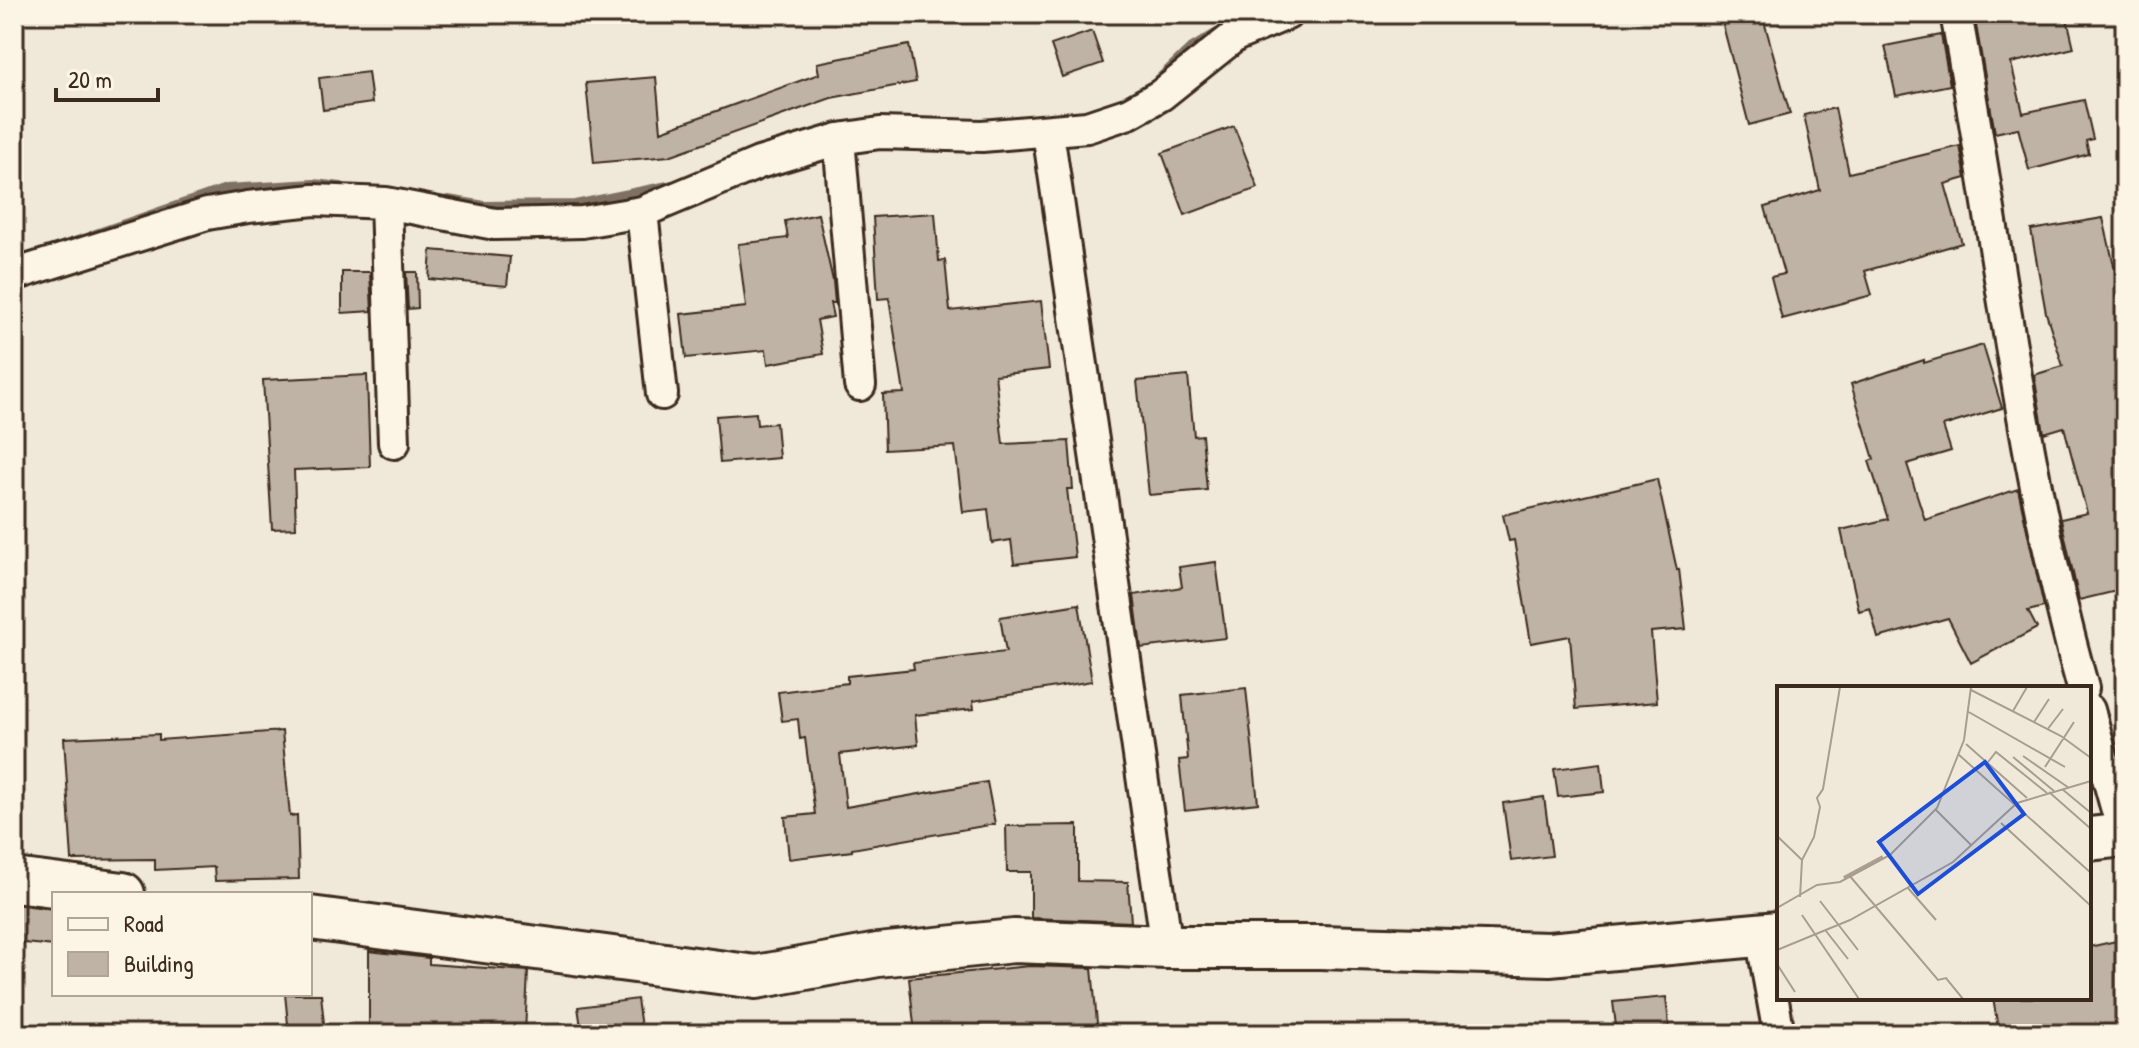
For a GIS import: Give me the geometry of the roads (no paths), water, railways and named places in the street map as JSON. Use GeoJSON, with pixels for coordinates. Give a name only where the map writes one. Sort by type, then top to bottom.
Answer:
{"type":"FeatureCollection","features":[{"type":"Feature","properties":{"kind":"street"},"geometry":{"type":"LineString","coordinates":[[14,271],[23,272],[207,214],[314,200],[386,203],[495,224],[582,222],[642,212],[759,163],[839,139],[880,133],[982,136],[1087,127],[1129,113],[1161,95],[1235,36],[1287,14]]}},
{"type":"Feature","properties":{"kind":"street"},"geometry":{"type":"LineString","coordinates":[[1956,14],[2035,487],[2064,622],[2082,686]]}},
{"type":"Feature","properties":{"kind":"street"},"geometry":{"type":"LineString","coordinates":[[1048,132],[1167,947]]}},
{"type":"Feature","properties":{"kind":"street"},"geometry":{"type":"LineString","coordinates":[[839,139],[860,385]]}},
{"type":"Feature","properties":{"kind":"street"},"geometry":{"type":"LineString","coordinates":[[386,203],[394,443]]}},
{"type":"Feature","properties":{"kind":"street"},"geometry":{"type":"LineString","coordinates":[[642,212],[662,394]]}},
{"type":"Feature","properties":{"kind":"street"},"geometry":{"type":"LineString","coordinates":[[2091,717],[2125,837],[2091,839]]}},
{"type":"Feature","properties":{"kind":"street"},"geometry":{"type":"LineString","coordinates":[[14,880],[107,892]]}},
{"type":"Feature","properties":{"kind":"street"},"geometry":{"type":"LineString","coordinates":[[312,918],[756,977],[878,955],[1014,941],[1549,954],[1770,934],[1779,1034]]}},
{"type":"Feature","properties":{"kind":"waterway"},"geometry":{"type":"LineString","coordinates":[[1158,80],[1189,50],[1217,33]]}},
{"type":"Feature","properties":{"kind":"waterway"},"geometry":{"type":"LineString","coordinates":[[93,235],[226,189],[314,184],[341,187]]}},
{"type":"Feature","properties":{"kind":"waterway"},"geometry":{"type":"LineString","coordinates":[[448,200],[485,206],[575,205],[673,185]]}}]}
